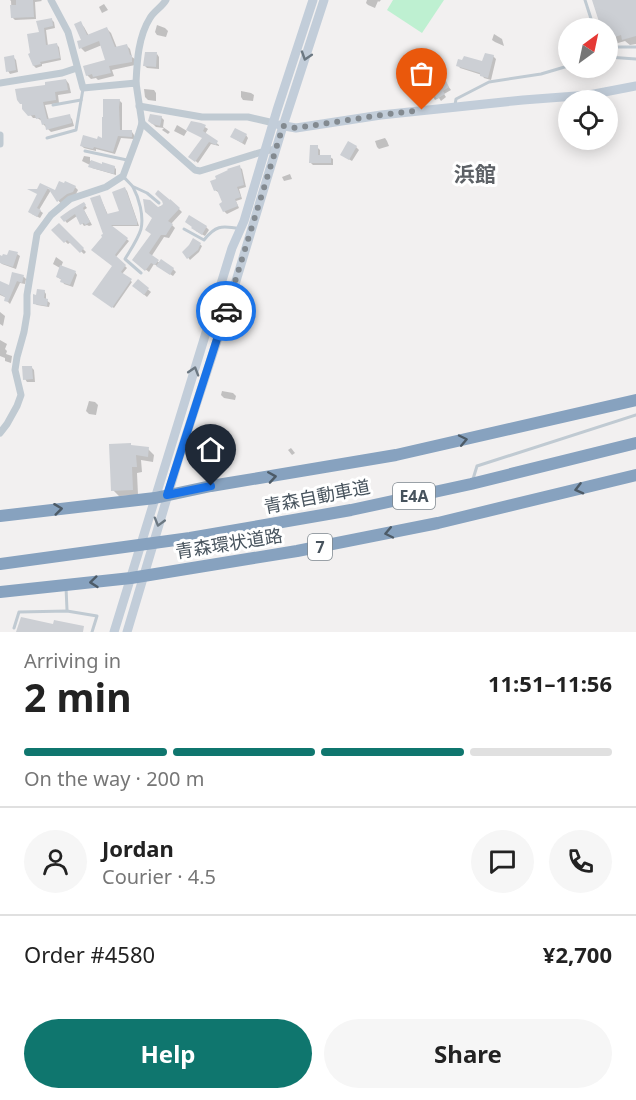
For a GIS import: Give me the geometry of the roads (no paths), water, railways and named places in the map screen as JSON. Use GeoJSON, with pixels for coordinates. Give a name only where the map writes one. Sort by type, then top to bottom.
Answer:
{"type":"FeatureCollection","features":[{"type":"Feature","properties":{"kind":"highway"},"geometry":{"type":"LineString","coordinates":[[0,516],[161,497],[211,486],[396,455],[636,400]]}},
{"type":"Feature","properties":{"kind":"highway","name":"青森自動車道"},"geometry":{"type":"LineString","coordinates":[[0,564],[190,538],[341,512],[471,484],[636,443]]}},
{"type":"Feature","properties":{"kind":"highway","name":"青森環状道路"},"geometry":{"type":"LineString","coordinates":[[0,592],[130,578],[297,551],[428,525],[636,475]]}},
{"type":"Feature","properties":{"kind":"street"},"geometry":{"type":"LineString","coordinates":[[51,0],[68,32],[83,88],[136,83]]}},
{"type":"Feature","properties":{"kind":"street"},"geometry":{"type":"LineString","coordinates":[[0,433],[17,406],[21,394],[15,370],[16,357],[24,332],[27,295],[37,234],[51,215],[70,200],[106,187],[123,177],[142,123],[136,83],[137,60],[142,36],[150,18],[166,0]]}},
{"type":"Feature","properties":{"kind":"street"},"geometry":{"type":"LineString","coordinates":[[114,632],[130,578],[229,304],[276,149],[278,125],[313,0]]}},
{"type":"Feature","properties":{"kind":"street"},"geometry":{"type":"LineString","coordinates":[[126,632],[144,576],[161,497],[232,248],[265,151],[278,125],[324,0]]}},
{"type":"Feature","properties":{"kind":"street"},"geometry":{"type":"LineString","coordinates":[[0,83],[62,73],[77,68]]}},
{"type":"Feature","properties":{"kind":"street"},"geometry":{"type":"LineString","coordinates":[[139,106],[202,117],[248,117],[296,128],[381,115],[589,95],[636,86]]}},
{"type":"Feature","properties":{"kind":"street"},"geometry":{"type":"LineString","coordinates":[[142,123],[195,170],[200,171],[276,149]]}},
{"type":"Feature","properties":{"kind":"street"},"geometry":{"type":"LineString","coordinates":[[0,135],[0,144]]}},
{"type":"Feature","properties":{"kind":"lane"},"geometry":{"type":"LineString","coordinates":[[585,0],[591,18]]}},
{"type":"Feature","properties":{"kind":"lane"},"geometry":{"type":"LineString","coordinates":[[618,48],[636,47]]}},
{"type":"Feature","properties":{"kind":"lane"},"geometry":{"type":"LineString","coordinates":[[618,58],[636,59]]}},
{"type":"Feature","properties":{"kind":"lane"},"geometry":{"type":"LineString","coordinates":[[455,107],[456,99],[489,82],[558,69]]}},
{"type":"Feature","properties":{"kind":"lane"},"geometry":{"type":"LineString","coordinates":[[47,138],[76,130],[83,88]]}},
{"type":"Feature","properties":{"kind":"lane"},"geometry":{"type":"LineString","coordinates":[[53,105],[81,100]]}},
{"type":"Feature","properties":{"kind":"lane"},"geometry":{"type":"LineString","coordinates":[[85,151],[129,160]]}},
{"type":"Feature","properties":{"kind":"lane"},"geometry":{"type":"LineString","coordinates":[[123,177],[132,187],[140,210],[141,227],[125,259],[141,273]]}},
{"type":"Feature","properties":{"kind":"lane"},"geometry":{"type":"LineString","coordinates":[[132,187],[147,193],[159,203]]}},
{"type":"Feature","properties":{"kind":"lane"},"geometry":{"type":"LineString","coordinates":[[184,229],[204,240],[212,230],[219,227],[240,230]]}},
{"type":"Feature","properties":{"kind":"lane"},"geometry":{"type":"LineString","coordinates":[[471,484],[477,466],[636,415]]}},
{"type":"Feature","properties":{"kind":"lane"},"geometry":{"type":"LineString","coordinates":[[66,585],[67,611]]}},
{"type":"Feature","properties":{"kind":"lane"},"geometry":{"type":"LineString","coordinates":[[14,628],[19,612],[67,611],[97,616],[92,632]]}},
{"type":"Feature","properties":{"kind":"district","name":"浜館"},"geometry":{"type":"Point","coordinates":[475,175]}}]}
